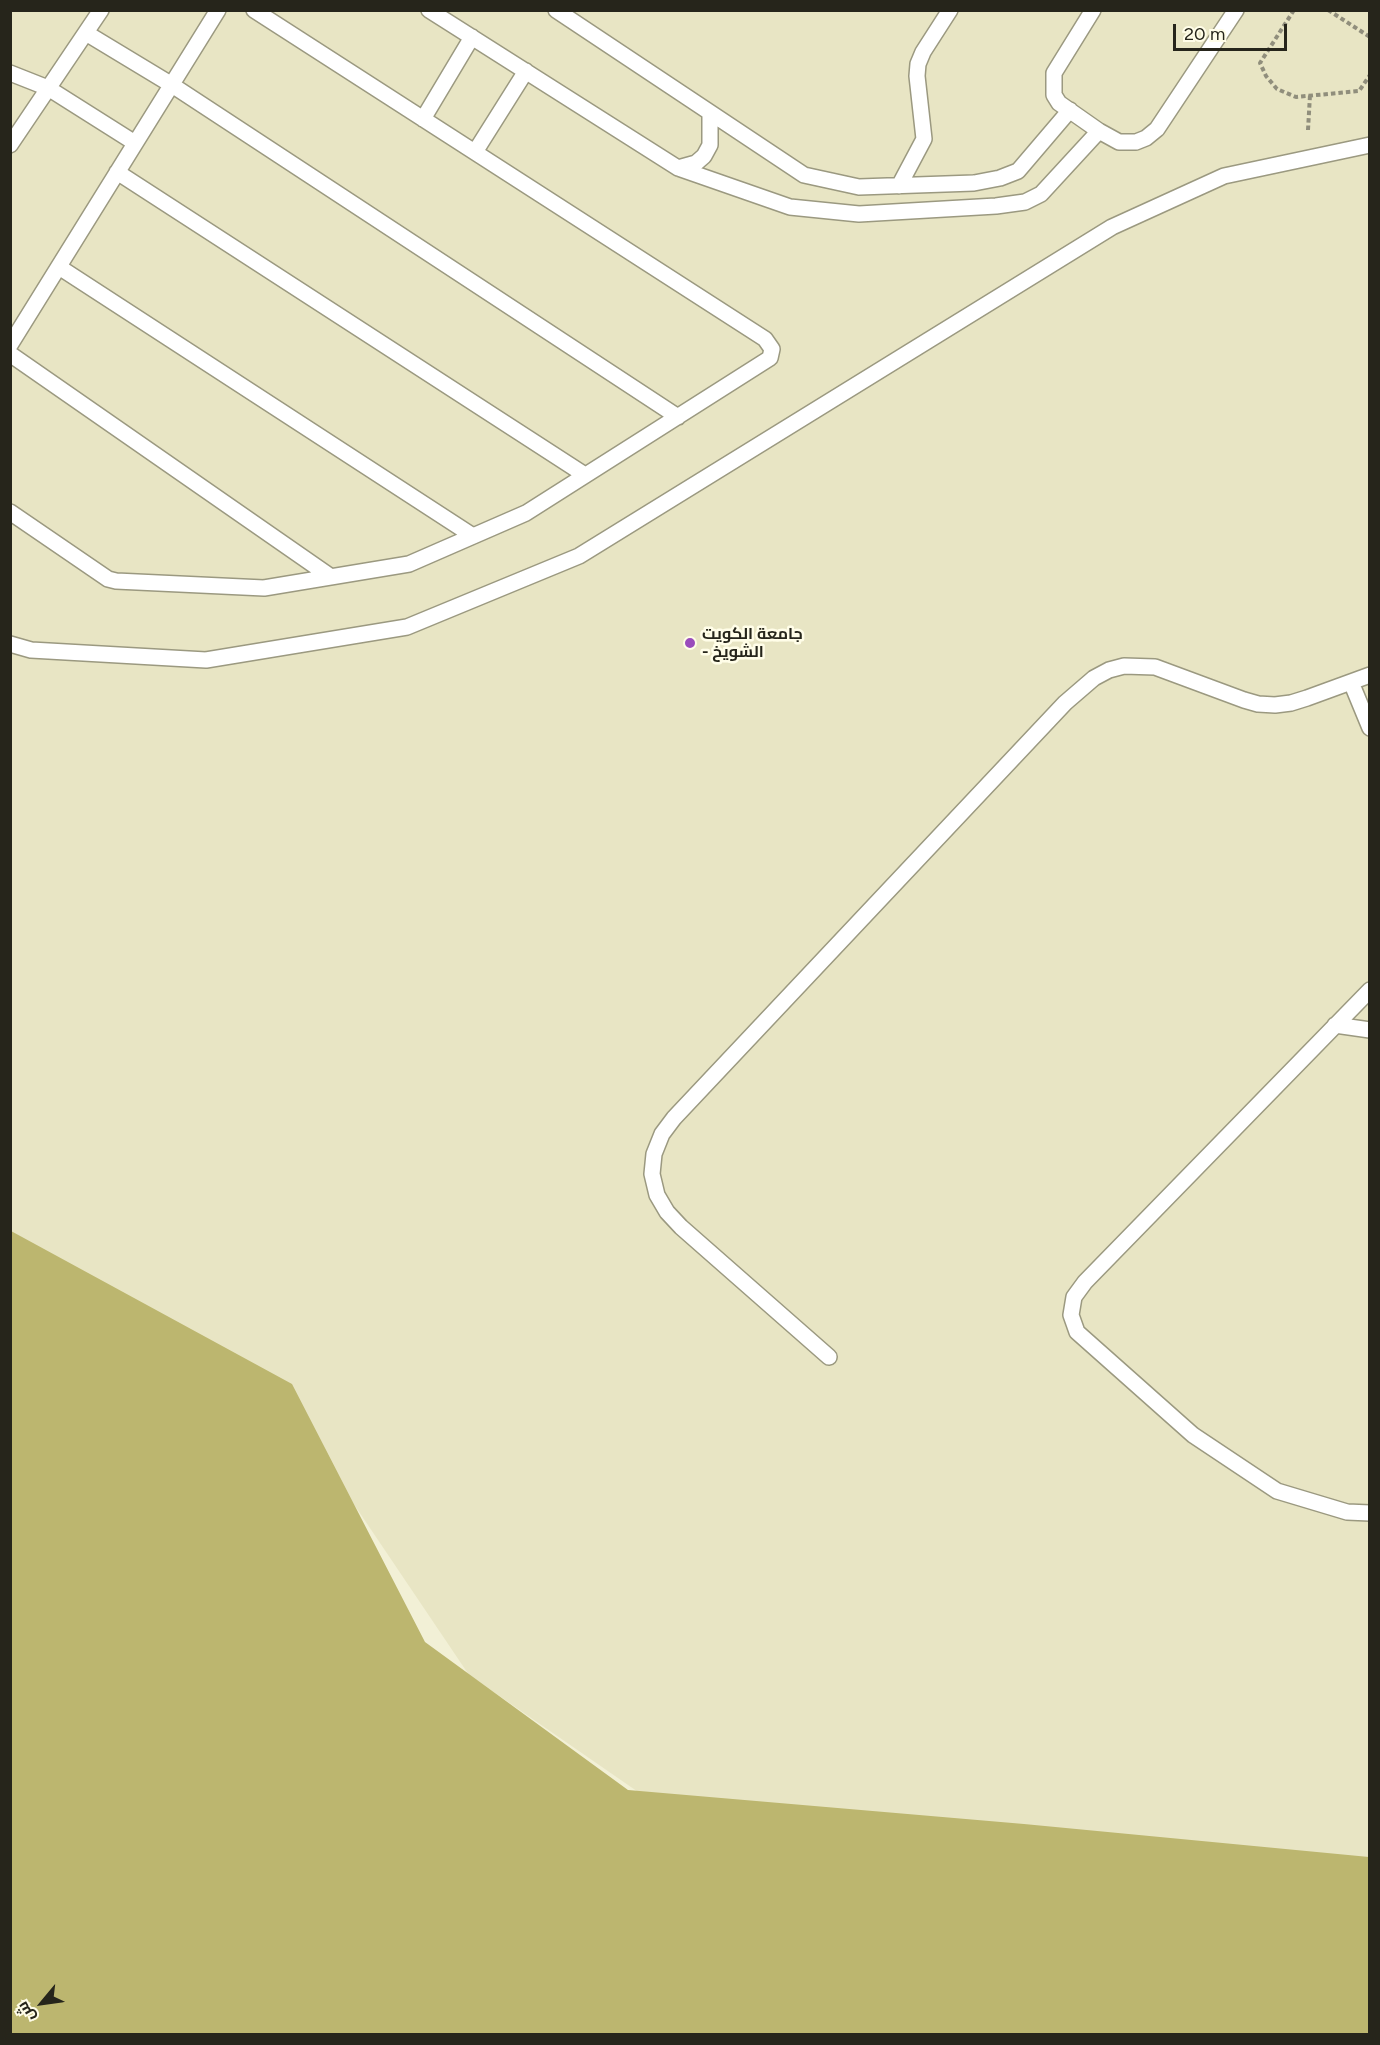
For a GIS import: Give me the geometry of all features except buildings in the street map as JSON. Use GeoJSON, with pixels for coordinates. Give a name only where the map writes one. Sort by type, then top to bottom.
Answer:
{"type":"FeatureCollection","features":[{"type":"Feature","properties":{"kind":"lane"},"geometry":{"type":"LineString","coordinates":[[10,146],[100,10]]}},
{"type":"Feature","properties":{"kind":"lane"},"geometry":{"type":"LineString","coordinates":[[10,345],[218,10]]}},
{"type":"Feature","properties":{"kind":"lane"},"geometry":{"type":"LineString","coordinates":[[10,512],[108,579],[116,581],[264,588],[410,564],[526,513],[770,358],[772,349],[765,339],[254,10]]}},
{"type":"Feature","properties":{"kind":"lane"},"geometry":{"type":"LineString","coordinates":[[429,10],[678,168],[790,207],[859,214],[996,206],[1025,202],[1041,194],[1099,131]]}},
{"type":"Feature","properties":{"kind":"lane"},"geometry":{"type":"LineString","coordinates":[[556,10],[804,175],[859,187],[974,183],[1000,178],[1018,171],[1070,110]]}},
{"type":"Feature","properties":{"kind":"lane"},"geometry":{"type":"LineString","coordinates":[[899,186],[924,139],[917,76],[918,64],[922,52],[950,10]]}},
{"type":"Feature","properties":{"kind":"lane"},"geometry":{"type":"LineString","coordinates":[[1093,10],[1054,73],[1054,95],[1059,103],[1119,142],[1136,142],[1146,138],[1157,129],[1236,10]]}},
{"type":"Feature","properties":{"kind":"lane"},"geometry":{"type":"LineString","coordinates":[[86,33],[171,85],[678,417]]}},
{"type":"Feature","properties":{"kind":"lane"},"geometry":{"type":"LineString","coordinates":[[423,119],[472,37]]}},
{"type":"Feature","properties":{"kind":"lane"},"geometry":{"type":"LineString","coordinates":[[475,152],[526,71]]}},
{"type":"Feature","properties":{"kind":"lane"},"geometry":{"type":"LineString","coordinates":[[10,73],[48,88],[135,143]]}},
{"type":"Feature","properties":{"kind":"lane"},"geometry":{"type":"LineString","coordinates":[[678,168],[696,164],[705,156],[710,145],[711,114]]}},
{"type":"Feature","properties":{"kind":"lane"},"geometry":{"type":"LineString","coordinates":[[10,644],[31,650],[206,660],[407,627],[579,556],[1113,227],[1224,176],[1370,145]]}},
{"type":"Feature","properties":{"kind":"lane"},"geometry":{"type":"LineString","coordinates":[[117,172],[585,475]]}},
{"type":"Feature","properties":{"kind":"lane"},"geometry":{"type":"LineString","coordinates":[[59,267],[473,536]]}},
{"type":"Feature","properties":{"kind":"lane"},"geometry":{"type":"LineString","coordinates":[[10,354],[331,577]]}},
{"type":"Feature","properties":{"kind":"lane"},"geometry":{"type":"LineString","coordinates":[[829,1357],[667,1212],[657,1194],[652,1174],[654,1154],[662,1134],[674,1118],[1065,703],[1094,678],[1109,670],[1124,666],[1155,667],[1251,702],[1275,705],[1299,701],[1370,675]]}},
{"type":"Feature","properties":{"kind":"lane"},"geometry":{"type":"LineString","coordinates":[[1351,682],[1370,728]]}},
{"type":"Feature","properties":{"kind":"lane"},"geometry":{"type":"LineString","coordinates":[[1370,990],[1085,1282],[1074,1297],[1071,1315],[1077,1332],[1193,1435],[1276,1491],[1347,1512],[1370,1513]]}},
{"type":"Feature","properties":{"kind":"lane"},"geometry":{"type":"LineString","coordinates":[[1335,1025],[1370,1030]]}},
{"type":"Feature","properties":{"kind":"path"},"geometry":{"type":"LineString","coordinates":[[1294,10],[1260,63],[1266,76],[1277,90],[1296,97],[1359,92],[1370,75]]}},
{"type":"Feature","properties":{"kind":"path"},"geometry":{"type":"LineString","coordinates":[[1328,10],[1370,37]]}},
{"type":"Feature","properties":{"kind":"path"},"geometry":{"type":"LineString","coordinates":[[1307,158],[1310,95]]}},
{"type":"Feature","properties":{"kind":"shaded area","name":"جامعة الكويت - الشويخ"},"geometry":{"type":"Polygon","coordinates":[[[11,11],[1369,11],[1369,1873],[709,1841],[469,1675],[316,1448],[11,1275],[11,11]]]}},
{"type":"Feature","properties":{"kind":"shaded area"},"geometry":{"type":"Polygon","coordinates":[[[11,1231],[292,1384],[425,1642],[628,1790],[1369,1857],[1369,2034],[11,2034],[11,1231]]]}},
{"type":"Feature","properties":{"kind":"place","name":"جامعة الكويت - الشويخ"},"geometry":{"type":"Point","coordinates":[690,643]}}]}
